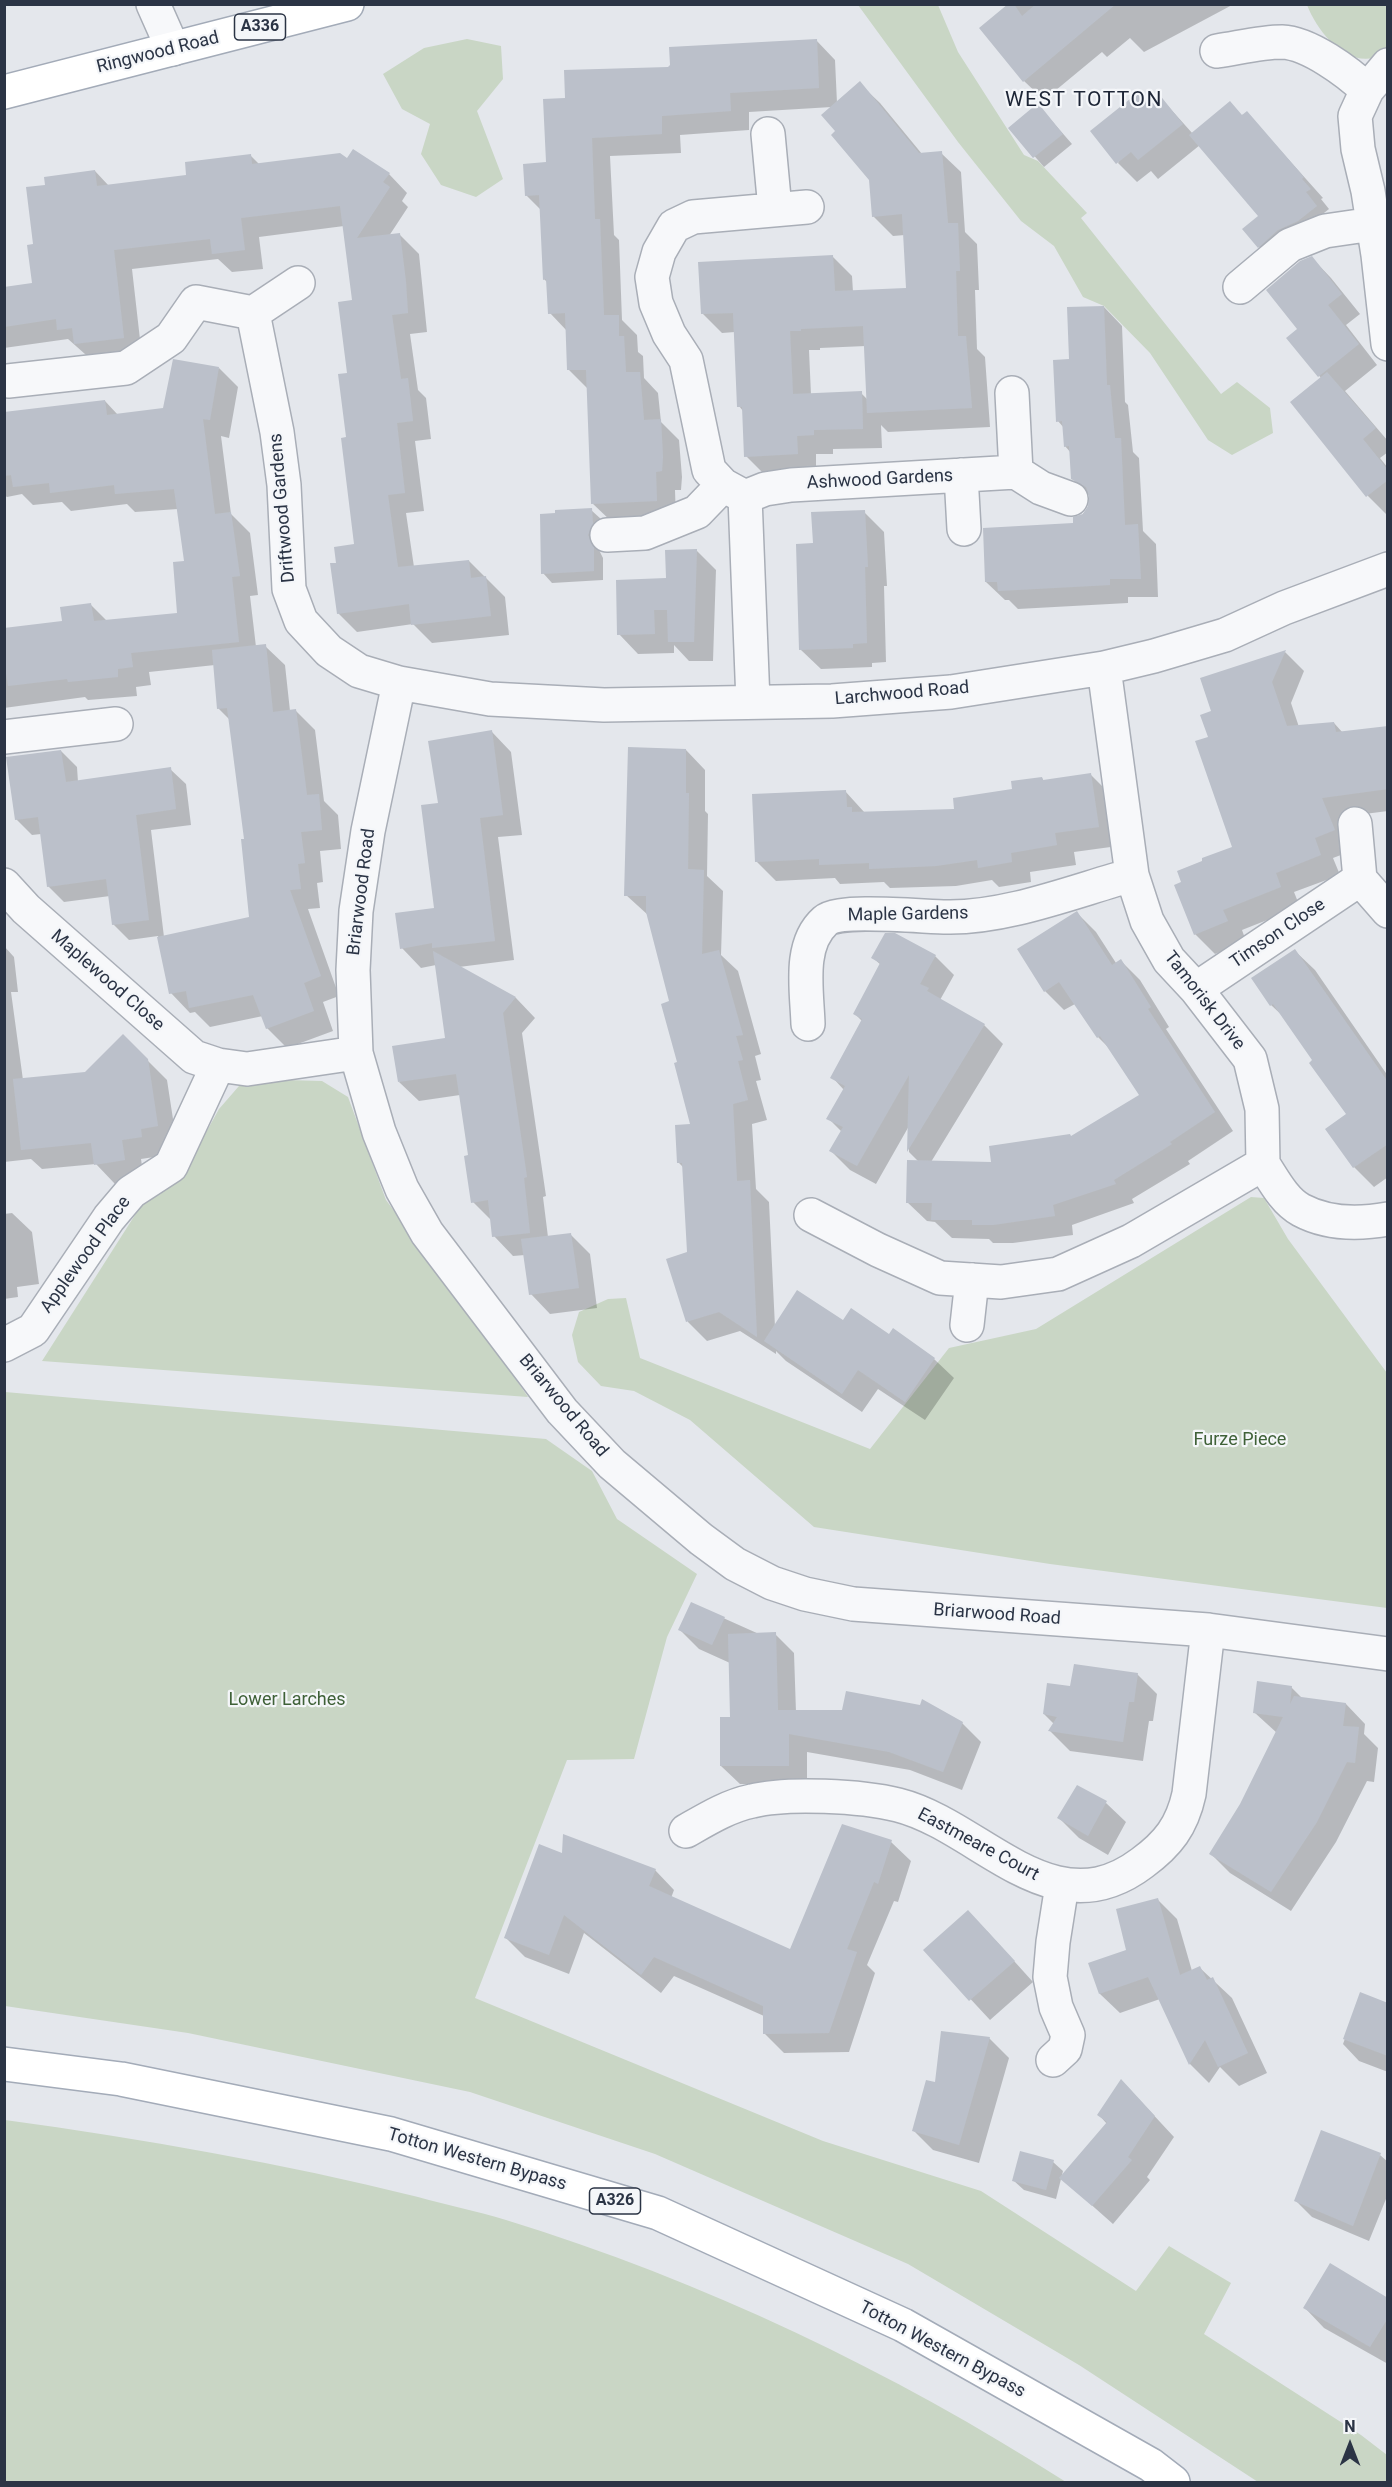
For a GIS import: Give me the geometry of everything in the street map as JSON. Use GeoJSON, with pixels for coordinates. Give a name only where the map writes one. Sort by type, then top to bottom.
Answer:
{"type":"FeatureCollection","features":[{"type":"Feature","properties":{"kind":"main road","name":"Ringwood Road"},"geometry":{"type":"LineString","coordinates":[[4,92],[347,4]]}},
{"type":"Feature","properties":{"kind":"main road","name":"Totton Western Bypass"},"geometry":{"type":"LineString","coordinates":[[4,2064],[121,2079],[391,2134],[658,2213],[903,2325],[1151,2465],[1173,2482]]}},
{"type":"Feature","properties":{"kind":"street"},"geometry":{"type":"LineString","coordinates":[[153,4],[173,49]]}},
{"type":"Feature","properties":{"kind":"street"},"geometry":{"type":"LineString","coordinates":[[1217,51],[1284,42],[1316,53],[1348,71],[1377,77],[1355,116],[1358,149],[1373,224],[1387,341]]}},
{"type":"Feature","properties":{"kind":"street"},"geometry":{"type":"LineString","coordinates":[[753,702],[734,491],[709,470],[686,360],[669,334],[656,303],[652,277],[658,252],[674,226],[693,217],[791,208],[768,134]]}},
{"type":"Feature","properties":{"kind":"street"},"geometry":{"type":"LineString","coordinates":[[1240,287],[1290,245],[1325,231],[1373,224]]}},
{"type":"Feature","properties":{"kind":"street"},"geometry":{"type":"LineString","coordinates":[[8,381],[126,368],[171,338],[196,302],[253,313],[298,283]]}},
{"type":"Feature","properties":{"kind":"street","name":"Driftwood Gardens"},"geometry":{"type":"LineString","coordinates":[[253,313],[277,432],[284,485],[290,589],[301,621],[329,651],[359,671],[399,683]]}},
{"type":"Feature","properties":{"kind":"street"},"geometry":{"type":"LineString","coordinates":[[1012,393],[1016,472],[1041,488],[1071,499]]}},
{"type":"Feature","properties":{"kind":"street","name":"Ashwood Gardens"},"geometry":{"type":"LineString","coordinates":[[734,491],[791,485],[1016,472]]}},
{"type":"Feature","properties":{"kind":"street"},"geometry":{"type":"LineString","coordinates":[[961,475],[964,529]]}},
{"type":"Feature","properties":{"kind":"street"},"geometry":{"type":"LineString","coordinates":[[606,536],[645,533],[697,512],[734,491]]}},
{"type":"Feature","properties":{"kind":"street","name":"Larchwood Road"},"geometry":{"type":"LineString","coordinates":[[399,683],[490,699],[581,704],[832,701],[951,692],[1104,668],[1225,635],[1284,608],[1388,569]]}},
{"type":"Feature","properties":{"kind":"street","name":"Tamorisk Drive"},"geometry":{"type":"LineString","coordinates":[[1104,668],[1132,874],[1147,921],[1169,960],[1196,989],[1250,1059],[1262,1109],[1263,1164]]}},
{"type":"Feature","properties":{"kind":"street","name":"Briarwood Road"},"geometry":{"type":"LineString","coordinates":[[399,683],[368,831],[356,910],[353,970],[357,1053],[383,1142],[402,1189],[427,1233],[562,1411],[612,1464],[701,1539],[735,1564],[772,1583],[806,1594],[853,1604],[1208,1630],[1388,1654]]}},
{"type":"Feature","properties":{"kind":"street"},"geometry":{"type":"LineString","coordinates":[[4,736],[116,724]]}},
{"type":"Feature","properties":{"kind":"street"},"geometry":{"type":"LineString","coordinates":[[1355,824],[1360,879],[1388,911]]}},
{"type":"Feature","properties":{"kind":"street","name":"Maple Gardens"},"geometry":{"type":"LineString","coordinates":[[808,1024],[807,953],[813,933],[827,918],[850,915],[949,917],[1004,910],[1132,874]]}},
{"type":"Feature","properties":{"kind":"street","name":"Timson Close"},"geometry":{"type":"LineString","coordinates":[[1196,989],[1360,879]]}},
{"type":"Feature","properties":{"kind":"street","name":"Maplewood Close"},"geometry":{"type":"LineString","coordinates":[[4,885],[32,915],[194,1057],[218,1065]]}},
{"type":"Feature","properties":{"kind":"street"},"geometry":{"type":"LineString","coordinates":[[218,1065],[247,1069],[357,1053]]}},
{"type":"Feature","properties":{"kind":"street","name":"Applewood Place"},"geometry":{"type":"LineString","coordinates":[[4,1344],[33,1330],[109,1218],[131,1192],[171,1166],[218,1065]]}},
{"type":"Feature","properties":{"kind":"street"},"geometry":{"type":"LineString","coordinates":[[812,1215],[878,1250],[940,1278],[1001,1282],[1058,1274],[1131,1241],[1263,1164],[1281,1191],[1300,1210],[1334,1221],[1372,1222],[1388,1219]]}},
{"type":"Feature","properties":{"kind":"street"},"geometry":{"type":"LineString","coordinates":[[967,1325],[972,1280]]}},
{"type":"Feature","properties":{"kind":"street","name":"Eastmeare Court"},"geometry":{"type":"LineString","coordinates":[[686,1831],[722,1811],[753,1800],[826,1797],[866,1799],[900,1806],[930,1816],[1031,1876],[1062,1885],[1084,1886],[1099,1883],[1134,1869],[1162,1848],[1177,1831],[1185,1814],[1208,1630]]}},
{"type":"Feature","properties":{"kind":"street","name":"Eastmeare Court"},"geometry":{"type":"LineString","coordinates":[[1053,2060],[1065,2049],[1068,2035],[1056,2007],[1050,1977],[1062,1885]]}},
{"type":"Feature","properties":{"kind":"green space"},"geometry":{"type":"Polygon","coordinates":[[[858,5],[938,5],[958,52],[1024,155],[1038,161],[1087,213],[1081,218],[1221,394],[1237,382],[1270,408],[1273,433],[1232,455],[1208,440],[1150,353],[1104,306],[1083,297],[1054,246],[1021,221],[958,142],[858,5]]]}},
{"type":"Feature","properties":{"kind":"green space"},"geometry":{"type":"Polygon","coordinates":[[[1307,5],[1387,5],[1387,52],[1374,58],[1361,59],[1349,55],[1328,39],[1312,17],[1307,5]]]}},
{"type":"Feature","properties":{"kind":"green space"},"geometry":{"type":"Polygon","coordinates":[[[467,39],[501,46],[503,79],[477,111],[503,179],[476,197],[441,185],[421,154],[430,124],[402,109],[383,74],[424,48],[467,39]]]}},
{"type":"Feature","properties":{"kind":"green space"},"geometry":{"type":"Polygon","coordinates":[[[287,1080],[322,1081],[348,1097],[386,1200],[471,1314],[528,1397],[42,1361],[142,1204],[184,1172],[219,1109],[239,1086],[287,1080]]]}},
{"type":"Feature","properties":{"kind":"green space","name":"Furze Piece"},"geometry":{"type":"Polygon","coordinates":[[[1251,1197],[1264,1198],[1288,1239],[1387,1373],[1387,1608],[1050,1564],[814,1527],[690,1420],[634,1391],[601,1386],[578,1362],[572,1335],[579,1312],[608,1299],[626,1298],[640,1358],[870,1449],[949,1348],[1036,1329],[1251,1197]]]}},
{"type":"Feature","properties":{"kind":"green space","name":"Lower Larches"},"geometry":{"type":"Polygon","coordinates":[[[5,1392],[546,1439],[592,1471],[617,1519],[697,1574],[667,1637],[634,1759],[567,1760],[475,1998],[823,2141],[981,2191],[1136,2291],[1169,2246],[1231,2283],[1204,2334],[1361,2435],[1387,2455],[1387,2482],[1258,2482],[1079,2365],[908,2264],[655,2154],[470,2092],[188,2033],[5,2006],[5,1392]]]}},
{"type":"Feature","properties":{"kind":"green space"},"geometry":{"type":"Polygon","coordinates":[[[5,2120],[109,2135],[316,2173],[484,2214],[580,2244],[724,2300],[865,2366],[1000,2441],[1066,2482],[5,2482],[5,2120]]]}},
{"type":"Feature","properties":{"kind":"building"},"geometry":{"type":"Polygon","coordinates":[[[1008,4],[1014,4],[1022,16],[1036,4],[1116,4],[1023,82],[979,28],[1008,4]]]}},
{"type":"Feature","properties":{"kind":"building"},"geometry":{"type":"Polygon","coordinates":[[[817,39],[819,88],[730,93],[731,111],[662,116],[662,134],[592,138],[595,219],[600,219],[604,315],[619,315],[619,336],[624,336],[626,372],[640,372],[644,420],[661,419],[663,457],[662,471],[656,472],[657,501],[591,504],[586,370],[567,370],[565,313],[548,314],[546,279],[543,280],[539,195],[525,196],[523,164],[546,162],[543,99],[565,98],[564,70],[668,67],[670,65],[669,47],[817,39]]]}},
{"type":"Feature","properties":{"kind":"building"},"geometry":{"type":"Polygon","coordinates":[[[860,81],[919,153],[942,151],[948,223],[958,223],[960,271],[956,271],[958,336],[966,336],[972,408],[867,413],[863,326],[790,331],[793,394],[862,391],[863,429],[814,430],[814,435],[797,436],[798,454],[744,457],[742,407],[737,407],[733,313],[701,314],[698,262],[833,255],[835,291],[906,288],[902,214],[872,217],[869,180],[831,135],[835,131],[821,115],[860,81]]]}},
{"type":"Feature","properties":{"kind":"building"},"geometry":{"type":"Polygon","coordinates":[[[1140,91],[1149,102],[1159,94],[1183,124],[1138,160],[1131,152],[1116,164],[1090,131],[1140,91]]]}},
{"type":"Feature","properties":{"kind":"building"},"geometry":{"type":"Polygon","coordinates":[[[1230,101],[1242,115],[1247,111],[1304,177],[1302,179],[1311,189],[1306,192],[1317,206],[1298,221],[1278,230],[1258,248],[1242,229],[1258,216],[1189,135],[1230,101]]]}},
{"type":"Feature","properties":{"kind":"building"},"geometry":{"type":"Polygon","coordinates":[[[1038,103],[1063,134],[1033,158],[1008,128],[1038,103]]]}},
{"type":"Feature","properties":{"kind":"building"},"geometry":{"type":"Polygon","coordinates":[[[353,149],[390,173],[383,182],[390,187],[357,238],[400,233],[406,282],[408,313],[392,315],[401,379],[408,378],[413,421],[397,423],[405,493],[388,495],[398,567],[469,560],[471,578],[486,576],[491,616],[411,625],[409,604],[337,614],[330,563],[336,563],[334,547],[354,544],[341,438],[346,437],[338,374],[347,373],[338,302],[352,300],[340,206],[241,218],[245,250],[212,254],[210,239],[114,250],[124,338],[74,344],[72,328],[57,330],[56,319],[4,327],[4,287],[32,283],[27,245],[33,244],[26,187],[45,185],[44,177],[95,170],[97,186],[186,175],[185,162],[251,154],[252,164],[340,153],[347,158],[353,149]]]}},
{"type":"Feature","properties":{"kind":"building"},"geometry":{"type":"Polygon","coordinates":[[[1312,256],[1342,294],[1328,305],[1359,344],[1318,377],[1286,338],[1297,329],[1266,290],[1300,261],[1312,256]]]}},
{"type":"Feature","properties":{"kind":"building"},"geometry":{"type":"Polygon","coordinates":[[[1104,306],[1107,385],[1110,385],[1115,438],[1121,438],[1125,525],[1138,524],[1141,579],[1110,579],[1110,585],[998,591],[997,582],[985,582],[983,528],[1073,523],[1073,517],[1083,514],[1088,506],[1089,496],[1086,487],[1071,479],[1069,446],[1064,447],[1062,421],[1056,422],[1053,360],[1069,359],[1067,307],[1104,306]]]}},
{"type":"Feature","properties":{"kind":"building"},"geometry":{"type":"Polygon","coordinates":[[[173,359],[219,367],[210,420],[203,419],[215,514],[231,512],[240,576],[232,577],[239,642],[131,653],[133,667],[118,669],[118,677],[68,682],[67,679],[8,686],[4,661],[4,628],[62,621],[60,607],[91,603],[94,621],[177,613],[173,562],[184,561],[174,489],[115,494],[114,485],[50,493],[49,483],[13,487],[11,475],[4,476],[4,412],[105,400],[107,415],[163,408],[173,359]]]}},
{"type":"Feature","properties":{"kind":"building"},"geometry":{"type":"Polygon","coordinates":[[[1327,372],[1376,428],[1363,439],[1388,470],[1388,480],[1366,497],[1290,402],[1327,372]]]}},
{"type":"Feature","properties":{"kind":"building"},"geometry":{"type":"Polygon","coordinates":[[[592,508],[593,524],[588,535],[594,547],[594,571],[541,574],[540,514],[555,513],[555,510],[592,508]]]}},
{"type":"Feature","properties":{"kind":"building"},"geometry":{"type":"Polygon","coordinates":[[[865,510],[868,567],[865,567],[867,643],[853,644],[853,648],[799,650],[796,544],[813,543],[811,512],[865,510]]]}},
{"type":"Feature","properties":{"kind":"building"},"geometry":{"type":"Polygon","coordinates":[[[697,549],[694,642],[668,642],[667,610],[654,610],[655,634],[617,635],[616,580],[666,578],[665,550],[697,549]]]}},
{"type":"Feature","properties":{"kind":"building"},"geometry":{"type":"Polygon","coordinates":[[[266,644],[273,712],[296,709],[307,795],[319,794],[322,830],[301,832],[305,863],[298,864],[301,889],[290,890],[321,976],[304,983],[314,1011],[266,1029],[253,995],[189,1008],[186,991],[169,994],[157,937],[249,917],[241,839],[244,839],[227,708],[217,709],[212,650],[266,644]]]}},
{"type":"Feature","properties":{"kind":"building"},"geometry":{"type":"Polygon","coordinates":[[[1286,650],[1272,682],[1287,726],[1334,722],[1336,732],[1388,726],[1388,789],[1322,798],[1335,830],[1315,838],[1321,855],[1276,873],[1281,887],[1223,910],[1228,921],[1194,935],[1174,885],[1181,882],[1177,871],[1202,861],[1202,858],[1232,847],[1195,741],[1208,737],[1200,715],[1211,711],[1200,678],[1286,650]]]}},
{"type":"Feature","properties":{"kind":"building"},"geometry":{"type":"Polygon","coordinates":[[[492,730],[503,815],[480,818],[495,941],[432,948],[432,943],[400,949],[395,913],[434,908],[421,805],[438,803],[428,741],[492,730]]]}},
{"type":"Feature","properties":{"kind":"building"},"geometry":{"type":"Polygon","coordinates":[[[628,747],[686,749],[686,793],[689,793],[688,869],[704,870],[702,954],[719,950],[743,1035],[736,1036],[743,1060],[738,1061],[748,1100],[733,1104],[737,1181],[750,1180],[757,1337],[719,1312],[686,1322],[666,1259],[687,1252],[682,1163],[677,1163],[675,1125],[690,1124],[674,1063],[677,1062],[661,1004],[669,1001],[646,912],[646,896],[624,896],[628,747]]]}},
{"type":"Feature","properties":{"kind":"building"},"geometry":{"type":"Polygon","coordinates":[[[61,750],[66,782],[171,767],[176,809],[136,815],[149,920],[112,925],[106,879],[47,887],[38,817],[15,820],[6,757],[61,750]]]}},
{"type":"Feature","properties":{"kind":"building"},"geometry":{"type":"Polygon","coordinates":[[[1091,773],[1099,827],[1055,833],[1057,845],[1011,853],[1012,862],[978,868],[977,860],[936,866],[869,869],[869,863],[819,865],[819,859],[755,862],[752,794],[846,790],[847,807],[852,807],[852,812],[954,809],[953,798],[1012,789],[1011,781],[1042,777],[1043,780],[1091,773]]]}},
{"type":"Feature","properties":{"kind":"building"},"geometry":{"type":"Polygon","coordinates":[[[1077,911],[1112,965],[1121,959],[1151,1007],[1148,1009],[1215,1112],[1170,1142],[1172,1144],[1114,1180],[1116,1184],[1053,1205],[1055,1216],[993,1225],[972,1225],[972,1220],[931,1220],[932,1203],[906,1203],[907,1160],[991,1162],[989,1146],[1070,1134],[1071,1136],[1139,1095],[1100,1036],[1097,1038],[1059,982],[1044,992],[1017,949],[1077,911]]]}},
{"type":"Feature","properties":{"kind":"building"},"geometry":{"type":"Polygon","coordinates":[[[885,933],[895,933],[936,955],[920,984],[929,988],[927,991],[985,1024],[907,1152],[909,1075],[857,1166],[829,1151],[843,1127],[826,1119],[845,1086],[830,1078],[862,1019],[853,1014],[880,963],[871,958],[885,933]]]}},
{"type":"Feature","properties":{"kind":"building"},"geometry":{"type":"Polygon","coordinates":[[[1295,949],[1388,1082],[1388,1144],[1353,1168],[1325,1129],[1346,1114],[1309,1063],[1312,1060],[1273,1004],[1270,1006],[1251,978],[1295,949]]]}},
{"type":"Feature","properties":{"kind":"building"},"geometry":{"type":"Polygon","coordinates":[[[433,951],[516,997],[503,1013],[527,1177],[524,1178],[530,1233],[492,1237],[488,1200],[471,1203],[464,1156],[468,1155],[456,1074],[398,1082],[392,1046],[445,1038],[433,951]]]}},
{"type":"Feature","properties":{"kind":"building"},"geometry":{"type":"Polygon","coordinates":[[[123,1034],[148,1059],[158,1126],[141,1129],[142,1137],[122,1140],[125,1160],[94,1165],[91,1143],[21,1150],[13,1079],[85,1072],[123,1034]]]}},
{"type":"Feature","properties":{"kind":"building"},"geometry":{"type":"Polygon","coordinates":[[[571,1233],[579,1288],[529,1295],[521,1239],[571,1233]]]}},
{"type":"Feature","properties":{"kind":"building"},"geometry":{"type":"Polygon","coordinates":[[[797,1290],[843,1320],[851,1308],[889,1334],[893,1328],[935,1358],[905,1402],[858,1370],[842,1394],[764,1341],[797,1290]]]}},
{"type":"Feature","properties":{"kind":"building"},"geometry":{"type":"Polygon","coordinates":[[[691,1602],[725,1617],[712,1645],[678,1630],[691,1602]]]}},
{"type":"Feature","properties":{"kind":"building"},"geometry":{"type":"Polygon","coordinates":[[[776,1632],[778,1710],[842,1710],[846,1691],[920,1705],[922,1699],[963,1722],[943,1772],[889,1752],[789,1734],[789,1766],[720,1766],[720,1717],[730,1717],[728,1634],[776,1632]]]}},
{"type":"Feature","properties":{"kind":"building"},"geometry":{"type":"Polygon","coordinates":[[[1074,1664],[1138,1673],[1134,1702],[1129,1702],[1123,1742],[1048,1731],[1057,1717],[1043,1714],[1047,1683],[1070,1686],[1074,1664]]]}},
{"type":"Feature","properties":{"kind":"building"},"geometry":{"type":"Polygon","coordinates":[[[1257,1681],[1292,1686],[1290,1704],[1294,1696],[1346,1703],[1343,1726],[1359,1727],[1355,1763],[1347,1762],[1317,1822],[1271,1892],[1209,1854],[1240,1804],[1283,1717],[1253,1713],[1257,1681]]]}},
{"type":"Feature","properties":{"kind":"building"},"geometry":{"type":"Polygon","coordinates":[[[1077,1785],[1107,1801],[1088,1836],[1057,1818],[1077,1785]]]}},
{"type":"Feature","properties":{"kind":"building"},"geometry":{"type":"Polygon","coordinates":[[[842,1824],[892,1840],[878,1884],[874,1882],[847,1949],[857,1952],[829,2033],[763,2034],[763,2006],[654,1957],[641,1975],[564,1915],[549,1955],[504,1938],[539,1844],[562,1853],[563,1834],[656,1869],[649,1886],[790,1949],[842,1824]]]}},
{"type":"Feature","properties":{"kind":"building"},"geometry":{"type":"Polygon","coordinates":[[[1158,1898],[1180,1975],[1200,1966],[1207,1980],[1213,1977],[1248,2053],[1218,2067],[1205,2040],[1189,2065],[1148,1977],[1099,1994],[1088,1963],[1126,1950],[1116,1909],[1158,1898]]]}},
{"type":"Feature","properties":{"kind":"building"},"geometry":{"type":"Polygon","coordinates":[[[968,1910],[1015,1961],[969,2001],[923,1950],[968,1910]]]}},
{"type":"Feature","properties":{"kind":"building"},"geometry":{"type":"Polygon","coordinates":[[[1360,1992],[1388,2003],[1388,2056],[1343,2039],[1360,1992]]]}},
{"type":"Feature","properties":{"kind":"building"},"geometry":{"type":"Polygon","coordinates":[[[941,2031],[990,2037],[959,2145],[912,2131],[926,2080],[935,2082],[941,2031]]]}},
{"type":"Feature","properties":{"kind":"building"},"geometry":{"type":"Polygon","coordinates":[[[1121,2079],[1155,2116],[1128,2157],[1132,2160],[1092,2206],[1059,2178],[1107,2122],[1097,2115],[1121,2079]]]}},
{"type":"Feature","properties":{"kind":"building"},"geometry":{"type":"Polygon","coordinates":[[[1321,2130],[1381,2153],[1353,2226],[1294,2201],[1321,2130]]]}},
{"type":"Feature","properties":{"kind":"building"},"geometry":{"type":"Polygon","coordinates":[[[1020,2151],[1054,2160],[1046,2190],[1012,2181],[1020,2151]]]}},
{"type":"Feature","properties":{"kind":"building"},"geometry":{"type":"Polygon","coordinates":[[[1330,2263],[1388,2298],[1388,2318],[1370,2347],[1303,2308],[1330,2263]]]}},
{"type":"Feature","properties":{"kind":"district","name":"WEST TOTTON"},"geometry":{"type":"Point","coordinates":[1084,101]}}]}
